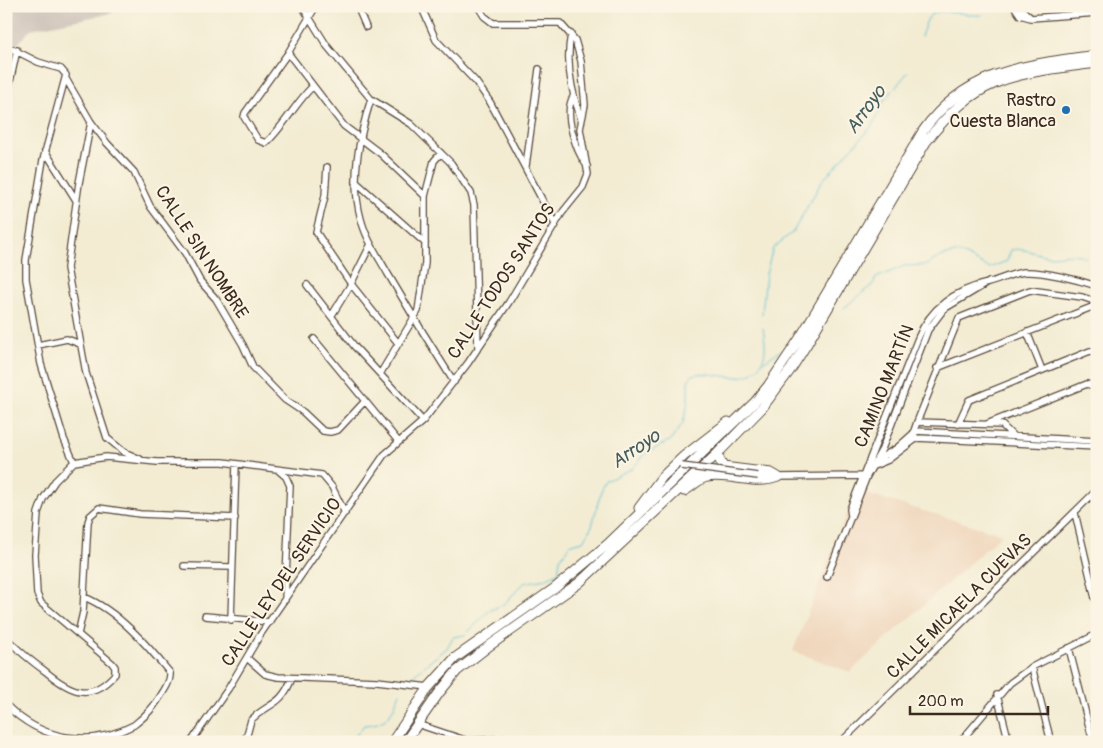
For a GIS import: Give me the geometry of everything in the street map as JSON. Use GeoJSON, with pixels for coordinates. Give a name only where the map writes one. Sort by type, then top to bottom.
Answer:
{"type":"FeatureCollection","features":[{"type":"Feature","properties":{"kind":"highway"},"geometry":{"type":"LineString","coordinates":[[392,742],[429,687],[468,647],[555,588],[608,544],[755,402],[800,338],[919,137],[945,106],[967,87],[1008,70],[1097,55]]}},
{"type":"Feature","properties":{"kind":"highway"},"geometry":{"type":"LineString","coordinates":[[405,742],[448,682],[471,659],[579,584],[676,493],[762,408],[791,369],[926,142],[947,115],[978,91],[1005,78],[1030,72],[1097,63]]}},
{"type":"Feature","properties":{"kind":"highway"},"geometry":{"type":"LineString","coordinates":[[608,544],[619,528],[645,502],[662,478],[744,408],[755,402]]}},
{"type":"Feature","properties":{"kind":"highway"},"geometry":{"type":"LineString","coordinates":[[716,454],[724,467],[771,473],[778,477]]}},
{"type":"Feature","properties":{"kind":"highway"},"geometry":{"type":"LineString","coordinates":[[676,493],[685,490],[701,479],[710,477],[766,481],[778,477]]}},
{"type":"Feature","properties":{"kind":"street"},"geometry":{"type":"LineString","coordinates":[[302,6],[326,46],[371,99],[411,124],[441,153],[459,174],[471,193],[474,205],[478,348]]}},
{"type":"Feature","properties":{"kind":"street"},"geometry":{"type":"LineString","coordinates":[[312,87],[300,99],[278,132],[266,143],[258,140],[244,117],[288,53],[316,6]]}},
{"type":"Feature","properties":{"kind":"street"},"geometry":{"type":"LineString","coordinates":[[358,6],[366,27]]}},
{"type":"Feature","properties":{"kind":"street"},"geometry":{"type":"LineString","coordinates":[[421,6],[436,40],[483,92],[526,166],[556,224]]}},
{"type":"Feature","properties":{"kind":"street"},"geometry":{"type":"LineString","coordinates":[[478,6],[484,16],[493,23],[560,23],[571,34],[579,51],[583,71],[585,105],[581,119]]}},
{"type":"Feature","properties":{"kind":"street"},"geometry":{"type":"LineString","coordinates":[[1014,6],[1031,18],[1097,13]]}},
{"type":"Feature","properties":{"kind":"street"},"geometry":{"type":"LineString","coordinates":[[571,34],[568,57],[573,97],[581,119],[582,141],[588,167]]}},
{"type":"Feature","properties":{"kind":"street"},"geometry":{"type":"LineString","coordinates":[[6,46],[18,50],[33,60],[65,72],[66,79],[45,151],[26,260],[26,279],[41,364],[74,462]]}},
{"type":"Feature","properties":{"kind":"street"},"geometry":{"type":"LineString","coordinates":[[6,100],[18,50]]}},
{"type":"Feature","properties":{"kind":"street"},"geometry":{"type":"LineString","coordinates":[[288,53],[312,87],[344,126],[360,140],[381,154],[425,196]]}},
{"type":"Feature","properties":{"kind":"street"},"geometry":{"type":"LineString","coordinates":[[526,166],[539,69]]}},
{"type":"Feature","properties":{"kind":"street","name":"CALLE SIN NOMBRE"},"geometry":{"type":"LineString","coordinates":[[66,79],[91,122],[107,143],[134,172],[150,206],[185,253],[200,281],[216,299],[243,344],[253,367],[285,400],[303,412],[323,430],[330,432],[338,430],[365,401]]}},
{"type":"Feature","properties":{"kind":"street"},"geometry":{"type":"LineString","coordinates":[[573,97],[569,107],[575,146],[588,167]]}},
{"type":"Feature","properties":{"kind":"street"},"geometry":{"type":"LineString","coordinates":[[371,99],[360,140],[356,182],[360,218],[371,244],[454,382]]}},
{"type":"Feature","properties":{"kind":"street"},"geometry":{"type":"LineString","coordinates":[[91,122],[76,201],[67,268],[86,373],[107,438],[124,452],[142,460]]}},
{"type":"Feature","properties":{"kind":"street"},"geometry":{"type":"LineString","coordinates":[[45,151],[76,201]]}},
{"type":"Feature","properties":{"kind":"street"},"geometry":{"type":"LineString","coordinates":[[380,374],[418,311],[425,243],[425,196],[434,161],[441,153]]}},
{"type":"Feature","properties":{"kind":"street","name":"CALLE TODOS SANTOS"},"geometry":{"type":"LineString","coordinates":[[398,442],[423,421],[478,348],[509,302],[556,224],[587,179],[588,167]]}},
{"type":"Feature","properties":{"kind":"street"},"geometry":{"type":"LineString","coordinates":[[326,168],[325,196],[316,224],[316,232],[351,284],[398,343]]}},
{"type":"Feature","properties":{"kind":"street"},"geometry":{"type":"LineString","coordinates":[[356,182],[425,243]]}},
{"type":"Feature","properties":{"kind":"street"},"geometry":{"type":"LineString","coordinates":[[332,315],[351,284],[371,244]]}},
{"type":"Feature","properties":{"kind":"street","name":"CAMINO MARTÍN"},"geometry":{"type":"LineString","coordinates":[[827,577],[851,516],[850,509],[872,464],[918,338],[927,320],[947,299],[978,284],[1025,272],[1096,285]]}},
{"type":"Feature","properties":{"kind":"street"},"geometry":{"type":"LineString","coordinates":[[307,285],[355,347],[423,421]]}},
{"type":"Feature","properties":{"kind":"street"},"geometry":{"type":"LineString","coordinates":[[915,438],[914,431],[937,368],[957,321],[962,316],[1030,290],[1082,297],[1097,303]]}},
{"type":"Feature","properties":{"kind":"street"},"geometry":{"type":"LineString","coordinates":[[937,368],[1097,303]]}},
{"type":"Feature","properties":{"kind":"street"},"geometry":{"type":"LineString","coordinates":[[1028,332],[1042,370]]}},
{"type":"Feature","properties":{"kind":"street"},"geometry":{"type":"LineString","coordinates":[[38,344],[67,339],[80,344]]}},
{"type":"Feature","properties":{"kind":"street"},"geometry":{"type":"LineString","coordinates":[[314,339],[398,442]]}},
{"type":"Feature","properties":{"kind":"street"},"geometry":{"type":"LineString","coordinates":[[958,424],[969,400],[1090,351],[1097,352]]}},
{"type":"Feature","properties":{"kind":"street"},"geometry":{"type":"LineString","coordinates":[[987,424],[1087,384],[1097,387]]}},
{"type":"Feature","properties":{"kind":"street"},"geometry":{"type":"LineString","coordinates":[[917,422],[1002,426],[1012,435]]}},
{"type":"Feature","properties":{"kind":"street"},"geometry":{"type":"LineString","coordinates":[[872,464],[897,448],[914,431],[1093,440]]}},
{"type":"Feature","properties":{"kind":"street"},"geometry":{"type":"LineString","coordinates":[[872,464],[888,460],[915,438],[1097,447]]}},
{"type":"Feature","properties":{"kind":"street"},"geometry":{"type":"LineString","coordinates":[[1088,447],[1093,440]]}},
{"type":"Feature","properties":{"kind":"street","name":"CALLE LEY DEL SERVICIO"},"geometry":{"type":"LineString","coordinates":[[191,742],[384,455],[398,442]]}},
{"type":"Feature","properties":{"kind":"street"},"geometry":{"type":"LineString","coordinates":[[6,638],[61,684],[73,690],[90,691],[110,680],[115,674],[116,667],[38,599],[35,555],[38,513],[43,499],[55,481],[74,462],[97,457],[236,464],[322,475],[332,487],[345,513]]}},
{"type":"Feature","properties":{"kind":"street"},"geometry":{"type":"LineString","coordinates":[[231,620],[236,464]]}},
{"type":"Feature","properties":{"kind":"street"},"geometry":{"type":"LineString","coordinates":[[678,465],[758,476],[865,476]]}},
{"type":"Feature","properties":{"kind":"street"},"geometry":{"type":"LineString","coordinates":[[277,470],[286,476],[290,486],[285,600]]}},
{"type":"Feature","properties":{"kind":"street","name":"CALLE MICAELA CUEVAS"},"geometry":{"type":"LineString","coordinates":[[841,742],[1097,490]]}},
{"type":"Feature","properties":{"kind":"street"},"geometry":{"type":"LineString","coordinates":[[78,634],[84,598],[88,522],[94,511],[99,508],[140,514],[235,518]]}},
{"type":"Feature","properties":{"kind":"street"},"geometry":{"type":"LineString","coordinates":[[1075,513],[1095,598]]}},
{"type":"Feature","properties":{"kind":"street"},"geometry":{"type":"LineString","coordinates":[[184,566],[232,567]]}},
{"type":"Feature","properties":{"kind":"street"},"geometry":{"type":"LineString","coordinates":[[6,705],[30,725],[50,736],[80,742],[118,736],[152,711],[170,680],[170,673],[138,636],[99,605],[84,598]]}},
{"type":"Feature","properties":{"kind":"street"},"geometry":{"type":"LineString","coordinates":[[205,616],[231,620],[270,622]]}},
{"type":"Feature","properties":{"kind":"street"},"geometry":{"type":"LineString","coordinates":[[960,742],[997,695],[1032,667],[1097,634]]}},
{"type":"Feature","properties":{"kind":"street"},"geometry":{"type":"LineString","coordinates":[[1069,648],[1093,742]]}},
{"type":"Feature","properties":{"kind":"street"},"geometry":{"type":"LineString","coordinates":[[247,658],[265,674],[292,678],[377,681],[429,687]]}},
{"type":"Feature","properties":{"kind":"street"},"geometry":{"type":"LineString","coordinates":[[1032,667],[1051,742]]}},
{"type":"Feature","properties":{"kind":"street"},"geometry":{"type":"LineString","coordinates":[[245,741],[251,720],[277,703],[289,686],[292,678]]}},
{"type":"Feature","properties":{"kind":"street"},"geometry":{"type":"LineString","coordinates":[[997,695],[1009,742]]}},
{"type":"Feature","properties":{"kind":"street"},"geometry":{"type":"LineString","coordinates":[[417,724],[468,741],[517,738],[527,742]]}},
{"type":"Feature","properties":{"kind":"shaded area"},"geometry":{"type":"Polygon","coordinates":[[[6,6],[111,6],[113,13],[31,29],[6,57],[6,6]]]}},
{"type":"Feature","properties":{"kind":"shaded area"},"geometry":{"type":"Polygon","coordinates":[[[856,491],[1002,534],[850,672],[793,651],[856,491]]]}},
{"type":"Feature","properties":{"kind":"waterway","name":"Arroyo"},"geometry":{"type":"LineString","coordinates":[[932,13],[938,6]]}},
{"type":"Feature","properties":{"kind":"waterway","name":"Arroyo"},"geometry":{"type":"LineString","coordinates":[[921,36],[928,19],[935,12],[982,15]]}},
{"type":"Feature","properties":{"kind":"waterway","name":"Arroyo"},"geometry":{"type":"LineString","coordinates":[[762,314],[766,274],[773,248],[793,232],[822,181],[873,125],[884,101],[908,72]]}},
{"type":"Feature","properties":{"kind":"waterway"},"geometry":{"type":"LineString","coordinates":[[844,308],[873,284],[876,278],[904,266],[926,265],[940,257],[955,253],[964,255],[989,268],[1007,261],[1011,250],[1016,249],[1050,256],[1073,254],[1086,258]]}},
{"type":"Feature","properties":{"kind":"waterway","name":"Arroyo"},"geometry":{"type":"LineString","coordinates":[[413,675],[447,648],[453,637],[465,635],[489,611],[504,604],[524,583],[545,579],[558,573],[560,559],[571,544],[583,541],[592,526],[601,491],[606,481],[633,468],[645,454],[671,440],[683,423],[688,403],[688,381],[692,375],[710,374],[736,377],[745,376],[752,372],[759,366],[764,357],[763,328]]}},
{"type":"Feature","properties":{"kind":"waterway"},"geometry":{"type":"LineString","coordinates":[[763,362],[781,350]]}},
{"type":"Feature","properties":{"kind":"waterway","name":"Arroyo"},"geometry":{"type":"LineString","coordinates":[[351,742],[364,725],[379,723],[384,720],[394,707],[400,693]]}},
{"type":"Feature","properties":{"kind":"place","name":"Rastro Cuesta Blanca"},"geometry":{"type":"Point","coordinates":[1066,110]}}]}
